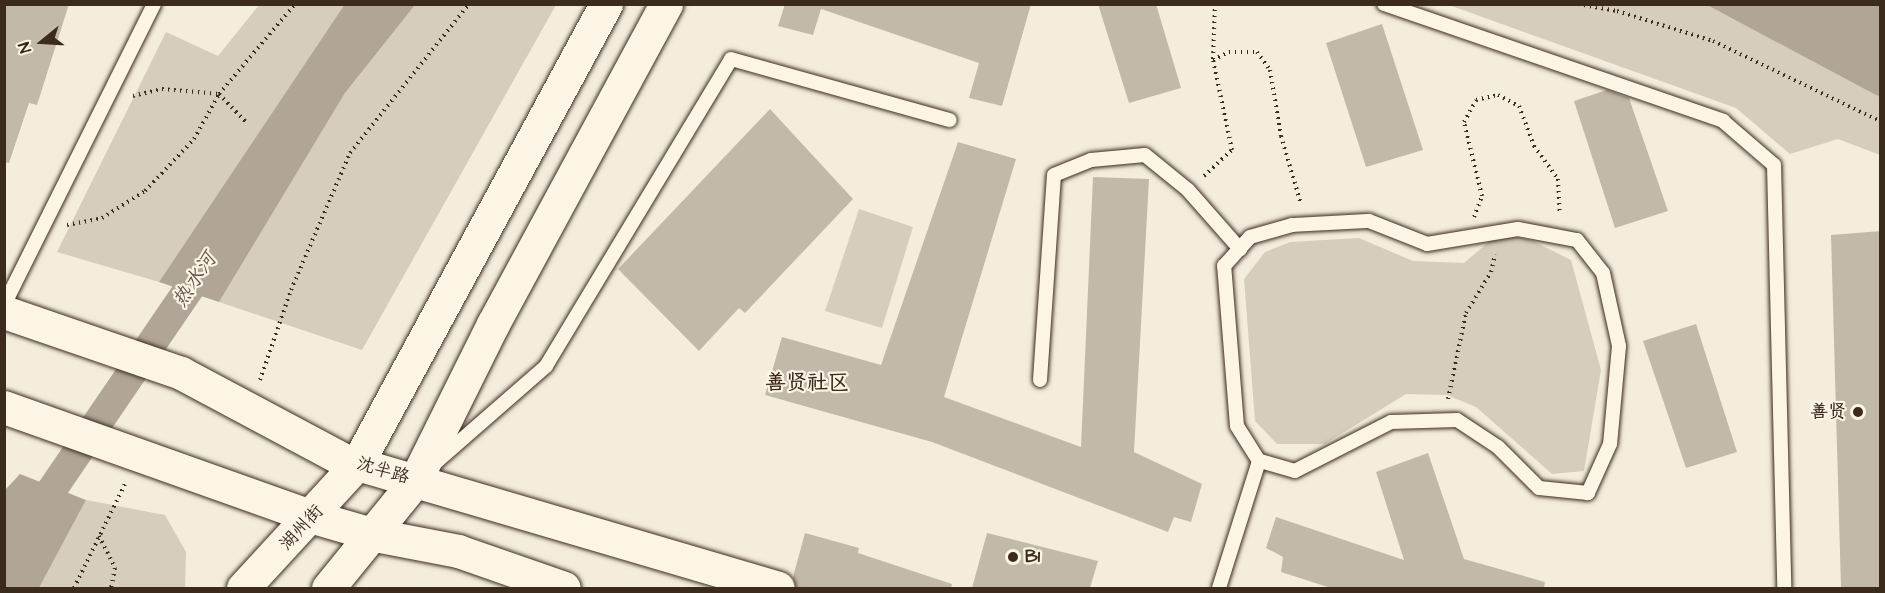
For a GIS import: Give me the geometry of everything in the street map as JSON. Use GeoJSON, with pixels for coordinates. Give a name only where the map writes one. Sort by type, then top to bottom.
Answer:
{"type":"FeatureCollection","features":[{"type":"Feature","properties":{"kind":"main road","name":"湖州街"},"geometry":{"type":"LineString","coordinates":[[243,588],[314,517],[357,464],[606,4]]}},
{"type":"Feature","properties":{"kind":"main road"},"geometry":{"type":"LineString","coordinates":[[328,588],[375,535],[415,481],[493,324],[666,4]]}},
{"type":"Feature","properties":{"kind":"main road","name":"沈半路"},"geometry":{"type":"LineString","coordinates":[[4,312],[181,373],[357,464],[778,588]]}},
{"type":"Feature","properties":{"kind":"main road"},"geometry":{"type":"LineString","coordinates":[[12,410],[314,517],[375,535],[458,551],[564,588]]}},
{"type":"Feature","properties":{"kind":"lane"},"geometry":{"type":"LineString","coordinates":[[4,305],[154,4]]}},
{"type":"Feature","properties":{"kind":"lane"},"geometry":{"type":"LineString","coordinates":[[1384,4],[1723,121],[1774,165],[1784,588]]}},
{"type":"Feature","properties":{"kind":"lane"},"geometry":{"type":"LineString","coordinates":[[415,481],[546,366],[731,59],[950,120]]}},
{"type":"Feature","properties":{"kind":"lane"},"geometry":{"type":"LineString","coordinates":[[1040,381],[1054,175],[1091,160],[1145,154],[1188,190],[1240,249]]}},
{"type":"Feature","properties":{"kind":"lane"},"geometry":{"type":"LineString","coordinates":[[1369,221],[1427,244],[1465,240],[1518,229],[1577,240],[1603,273],[1619,346],[1610,444],[1588,493],[1539,488],[1498,447],[1457,420],[1390,422],[1295,471],[1259,461],[1237,426],[1227,338],[1224,266],[1250,237],[1307,224],[1369,221]]}},
{"type":"Feature","properties":{"kind":"lane"},"geometry":{"type":"LineString","coordinates":[[1218,588],[1259,461]]}},
{"type":"Feature","properties":{"kind":"path"},"geometry":{"type":"LineString","coordinates":[[40,231],[102,218],[145,191],[194,139],[219,94],[296,4]]}},
{"type":"Feature","properties":{"kind":"path"},"geometry":{"type":"LineString","coordinates":[[249,409],[291,290],[350,153],[469,4]]}},
{"type":"Feature","properties":{"kind":"path"},"geometry":{"type":"LineString","coordinates":[[1188,190],[1232,150],[1213,60],[1215,4]]}},
{"type":"Feature","properties":{"kind":"path"},"geometry":{"type":"LineString","coordinates":[[1578,4],[1617,11],[1713,41],[1881,121]]}},
{"type":"Feature","properties":{"kind":"path"},"geometry":{"type":"LineString","coordinates":[[1213,60],[1229,52],[1257,52],[1270,70],[1281,136],[1307,224]]}},
{"type":"Feature","properties":{"kind":"path"},"geometry":{"type":"LineString","coordinates":[[106,101],[162,89],[219,94],[246,123]]}},
{"type":"Feature","properties":{"kind":"path"},"geometry":{"type":"LineString","coordinates":[[1465,240],[1482,196],[1464,122],[1476,100],[1498,95],[1519,106],[1534,146],[1558,179],[1558,236]]}},
{"type":"Feature","properties":{"kind":"path"},"geometry":{"type":"LineString","coordinates":[[1443,420],[1466,313],[1491,272],[1500,232]]}},
{"type":"Feature","properties":{"kind":"path"},"geometry":{"type":"LineString","coordinates":[[74,588],[134,454]]}},
{"type":"Feature","properties":{"kind":"path"},"geometry":{"type":"LineString","coordinates":[[99,536],[115,568],[111,588]]}},
{"type":"Feature","properties":{"kind":"shaded area"},"geometry":{"type":"Polygon","coordinates":[[[259,5],[345,5],[159,282],[57,252],[166,32],[218,56],[259,5]]]}},
{"type":"Feature","properties":{"kind":"shaded area"},"geometry":{"type":"Polygon","coordinates":[[[415,5],[556,5],[362,350],[219,302],[345,93],[415,5]]]}},
{"type":"Feature","properties":{"kind":"shaded area"},"geometry":{"type":"Polygon","coordinates":[[[1449,5],[1707,5],[1880,97],[1880,155],[1838,139],[1790,154],[1736,108],[1449,5]]]}},
{"type":"Feature","properties":{"kind":"shaded area"},"geometry":{"type":"Polygon","coordinates":[[[859,209],[913,227],[882,328],[825,311],[859,209]]]}},
{"type":"Feature","properties":{"kind":"shaded area"},"geometry":{"type":"Polygon","coordinates":[[[1500,232],[1533,241],[1571,260],[1601,370],[1584,471],[1552,474],[1476,407],[1447,395],[1406,394],[1325,444],[1277,444],[1255,421],[1244,279],[1265,252],[1290,242],[1359,238],[1413,261],[1464,263],[1500,232]]]}},
{"type":"Feature","properties":{"kind":"shaded area"},"geometry":{"type":"Polygon","coordinates":[[[86,500],[165,515],[186,552],[185,588],[39,588],[86,500]]]}},
{"type":"Feature","properties":{"kind":"water"},"geometry":{"type":"Polygon","coordinates":[[[345,4],[415,5],[345,93],[219,302],[159,282],[345,4]]]}},
{"type":"Feature","properties":{"kind":"water"},"geometry":{"type":"Polygon","coordinates":[[[1707,5],[1880,5],[1880,97],[1874,94],[1707,5]]]}},
{"type":"Feature","properties":{"kind":"water"},"geometry":{"type":"Polygon","coordinates":[[[20,474],[86,500],[39,588],[5,588],[5,490],[20,474]]]}},
{"type":"Feature","properties":{"kind":"building"},"geometry":{"type":"Polygon","coordinates":[[[4,4],[69,4],[37,105],[29,103],[9,163],[4,162],[4,4]]]}},
{"type":"Feature","properties":{"kind":"building"},"geometry":{"type":"Polygon","coordinates":[[[785,4],[1031,4],[1002,106],[969,98],[979,63],[821,9],[813,35],[778,26],[785,4]]]}},
{"type":"Feature","properties":{"kind":"building"},"geometry":{"type":"Polygon","coordinates":[[[1098,4],[1156,4],[1181,88],[1129,103],[1098,4]]]}},
{"type":"Feature","properties":{"kind":"building"},"geometry":{"type":"Polygon","coordinates":[[[1382,24],[1423,150],[1366,167],[1326,43],[1382,24]]]}},
{"type":"Feature","properties":{"kind":"building"},"geometry":{"type":"Polygon","coordinates":[[[1607,90],[1629,98],[1668,211],[1615,228],[1574,101],[1607,90]]]}},
{"type":"Feature","properties":{"kind":"building"},"geometry":{"type":"Polygon","coordinates":[[[770,109],[853,199],[745,313],[739,308],[699,351],[618,269],[770,109]]]}},
{"type":"Feature","properties":{"kind":"building"},"geometry":{"type":"Polygon","coordinates":[[[958,142],[1016,159],[944,397],[1081,447],[1093,177],[1149,179],[1134,452],[1202,484],[1191,522],[1174,517],[1168,532],[932,442],[765,395],[782,337],[881,365],[958,142]]]}},
{"type":"Feature","properties":{"kind":"building","name":"善贤"},"geometry":{"type":"Polygon","coordinates":[[[1881,231],[1881,588],[1841,588],[1831,235],[1881,231]]]}},
{"type":"Feature","properties":{"kind":"building"},"geometry":{"type":"Polygon","coordinates":[[[1696,324],[1737,452],[1686,468],[1643,341],[1696,324]]]}},
{"type":"Feature","properties":{"kind":"building"},"geometry":{"type":"Polygon","coordinates":[[[1428,453],[1464,559],[1545,582],[1544,588],[1331,588],[1281,572],[1283,557],[1266,548],[1276,517],[1404,560],[1376,472],[1428,453]]]}},
{"type":"Feature","properties":{"kind":"building"},"geometry":{"type":"Polygon","coordinates":[[[805,533],[859,548],[858,553],[952,584],[951,588],[796,588],[793,577],[805,533]]]}},
{"type":"Feature","properties":{"kind":"building"},"geometry":{"type":"Polygon","coordinates":[[[987,533],[1098,561],[1090,588],[972,588],[987,533]]]}},
{"type":"Feature","properties":{"kind":"waterway","name":"热水河"},"geometry":{"type":"LineString","coordinates":[[4,560],[211,257]]}},
{"type":"Feature","properties":{"kind":"place","name":"善贤"},"geometry":{"type":"Point","coordinates":[1858,412]}},
{"type":"Feature","properties":{"kind":"place","name":"B1"},"geometry":{"type":"Point","coordinates":[1013,557]}},
{"type":"Feature","properties":{"kind":"district","name":"善贤社区"},"geometry":{"type":"Point","coordinates":[807,383]}}]}
